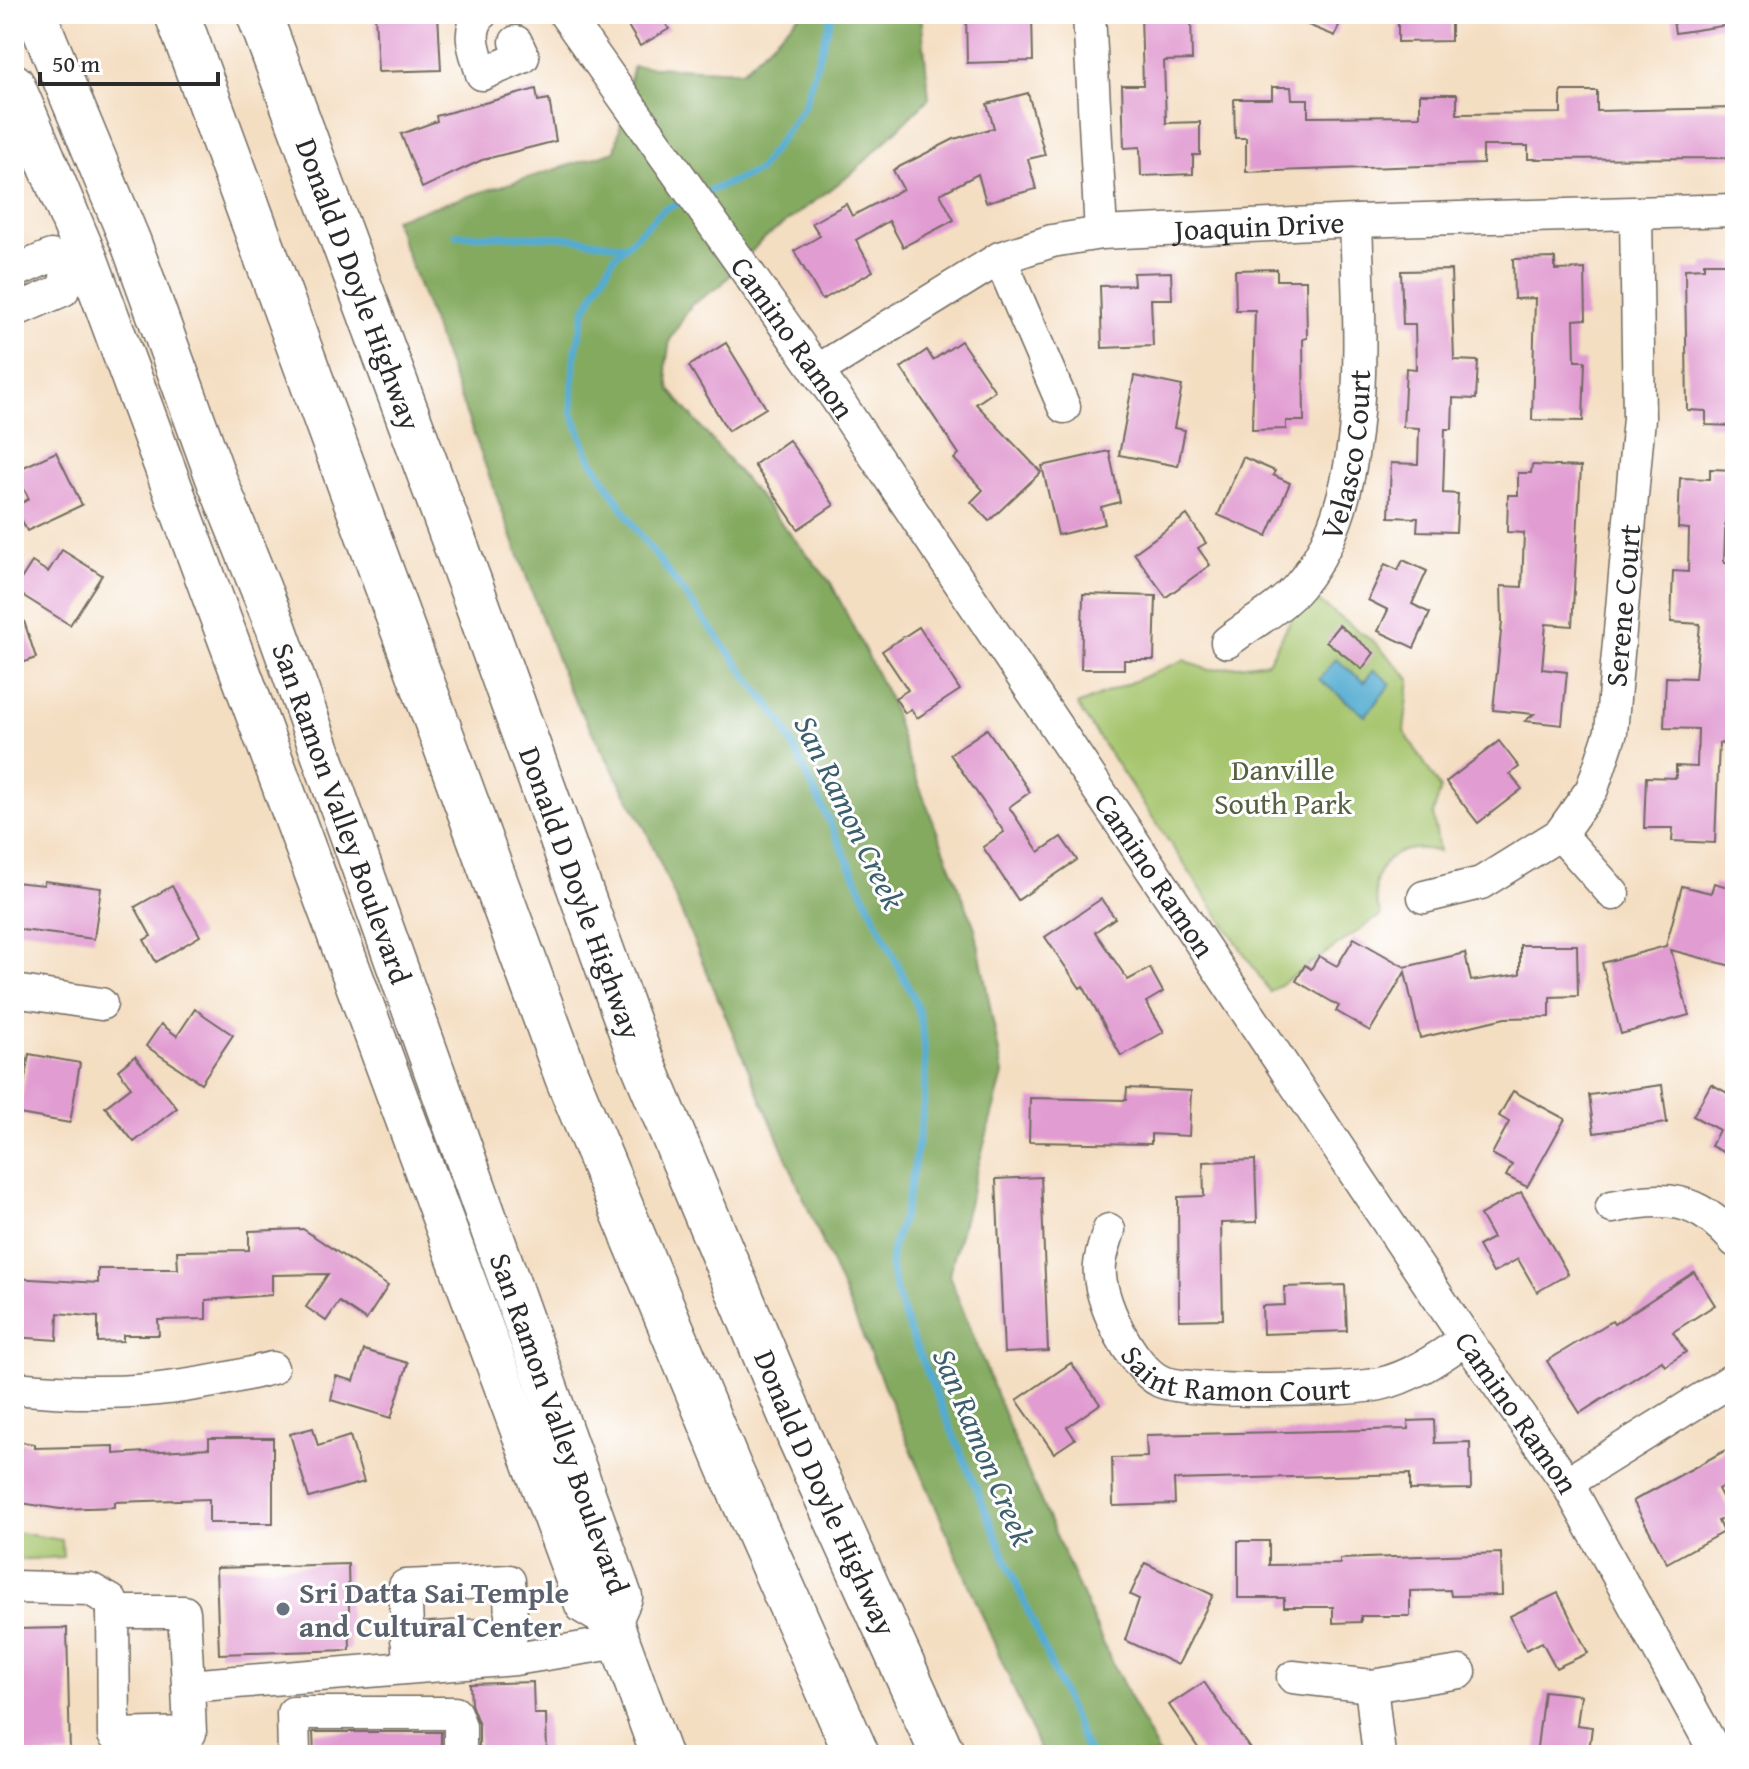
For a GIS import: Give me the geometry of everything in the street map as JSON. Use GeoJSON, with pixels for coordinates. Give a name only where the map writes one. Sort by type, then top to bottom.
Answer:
{"type":"FeatureCollection","features":[{"type":"Feature","properties":{"kind":"highway"},"geometry":{"type":"LineString","coordinates":[[177,14],[567,1077],[711,1425],[857,1755]]}},
{"type":"Feature","properties":{"kind":"highway","name":"Donald D Doyle Highway"},"geometry":{"type":"LineString","coordinates":[[259,14],[465,569],[639,1054],[793,1422],[943,1755]]}},
{"type":"Feature","properties":{"kind":"main road","name":"San Ramon Valley Boulevard"},"geometry":{"type":"LineString","coordinates":[[36,14],[131,243],[364,867],[617,1582],[622,1603],[616,1631]]}},
{"type":"Feature","properties":{"kind":"main road","name":"San Ramon Valley Boulevard"},"geometry":{"type":"LineString","coordinates":[[14,84],[79,264],[585,1604],[616,1631],[661,1755]]}},
{"type":"Feature","properties":{"kind":"street"},"geometry":{"type":"LineString","coordinates":[[481,14],[473,23],[470,35],[482,74],[523,57],[516,42]]}},
{"type":"Feature","properties":{"kind":"street","name":"Camino Ramon"},"geometry":{"type":"LineString","coordinates":[[565,14],[817,371],[1466,1339],[1567,1483],[1717,1755]]}},
{"type":"Feature","properties":{"kind":"street"},"geometry":{"type":"LineString","coordinates":[[1089,14],[1101,233]]}},
{"type":"Feature","properties":{"kind":"street","name":"Joaquin Drive"},"geometry":{"type":"LineString","coordinates":[[817,371],[1000,258],[1052,241],[1101,233],[1356,221],[1735,210]]}},
{"type":"Feature","properties":{"kind":"street","name":"Serene Court"},"geometry":{"type":"LineString","coordinates":[[1424,897],[1481,883],[1560,834],[1592,789],[1611,732],[1639,418],[1636,214]]}},
{"type":"Feature","properties":{"kind":"street","name":"Velasco Court"},"geometry":{"type":"LineString","coordinates":[[1227,642],[1298,588],[1323,554],[1337,518],[1360,393],[1356,221]]}},
{"type":"Feature","properties":{"kind":"street"},"geometry":{"type":"LineString","coordinates":[[14,311],[63,290],[79,264],[131,243]]}},
{"type":"Feature","properties":{"kind":"street"},"geometry":{"type":"LineString","coordinates":[[14,272],[51,256],[79,264]]}},
{"type":"Feature","properties":{"kind":"street"},"geometry":{"type":"LineString","coordinates":[[1000,258],[1064,407]]}},
{"type":"Feature","properties":{"kind":"street"},"geometry":{"type":"LineString","coordinates":[[1560,834],[1613,894]]}},
{"type":"Feature","properties":{"kind":"street"},"geometry":{"type":"LineString","coordinates":[[14,991],[101,1004]]}},
{"type":"Feature","properties":{"kind":"street"},"geometry":{"type":"LineString","coordinates":[[1612,1207],[1649,1199],[1687,1202],[1720,1223],[1735,1241]]}},
{"type":"Feature","properties":{"kind":"street","name":"Saint Ramon Court"},"geometry":{"type":"LineString","coordinates":[[1109,1230],[1099,1267],[1102,1290],[1130,1355],[1160,1381],[1218,1390],[1379,1385],[1417,1371],[1466,1339]]}},
{"type":"Feature","properties":{"kind":"street"},"geometry":{"type":"LineString","coordinates":[[14,1388],[84,1394],[163,1391],[272,1368]]}},
{"type":"Feature","properties":{"kind":"street"},"geometry":{"type":"LineString","coordinates":[[1567,1483],[1735,1378]]}},
{"type":"Feature","properties":{"kind":"street"},"geometry":{"type":"LineString","coordinates":[[188,1686],[292,1677],[408,1654],[512,1633],[509,1581],[405,1586],[408,1654]]}},
{"type":"Feature","properties":{"kind":"street"},"geometry":{"type":"LineString","coordinates":[[14,1587],[90,1589],[111,1601],[114,1735],[190,1733],[184,1612],[113,1612]]}},
{"type":"Feature","properties":{"kind":"street"},"geometry":{"type":"LineString","coordinates":[[408,1654],[515,1659],[616,1631]]}},
{"type":"Feature","properties":{"kind":"street"},"geometry":{"type":"LineString","coordinates":[[1293,1677],[1371,1686],[1460,1672]]}},
{"type":"Feature","properties":{"kind":"street"},"geometry":{"type":"LineString","coordinates":[[292,1677],[294,1755]]}},
{"type":"Feature","properties":{"kind":"street"},"geometry":{"type":"LineString","coordinates":[[1371,1686],[1379,1755]]}},
{"type":"Feature","properties":{"kind":"street"},"geometry":{"type":"LineString","coordinates":[[293,1713],[455,1713],[460,1726],[460,1755]]}},
{"type":"Feature","properties":{"kind":"green space"},"geometry":{"type":"Polygon","coordinates":[[[801,14],[921,14],[929,98],[855,171],[761,241],[721,285],[691,305],[670,340],[666,366],[670,390],[831,583],[890,700],[905,750],[975,928],[1003,1074],[949,1275],[1018,1449],[1107,1652],[1159,1755],[1042,1755],[646,830],[567,686],[394,219],[615,151],[633,66],[742,71],[801,14]]]}},
{"type":"Feature","properties":{"kind":"green space","name":"Danville South Park"},"geometry":{"type":"Polygon","coordinates":[[[1306,592],[1375,643],[1410,679],[1404,731],[1441,789],[1433,813],[1439,852],[1408,850],[1386,862],[1379,872],[1376,885],[1381,915],[1270,992],[1077,705],[1184,660],[1208,670],[1268,662],[1306,592]]]}},
{"type":"Feature","properties":{"kind":"green space"},"geometry":{"type":"Polygon","coordinates":[[[14,1532],[62,1540],[63,1557],[14,1560],[14,1532]]]}},
{"type":"Feature","properties":{"kind":"water"},"geometry":{"type":"Polygon","coordinates":[[[1336,659],[1364,682],[1374,670],[1391,684],[1365,716],[1319,679],[1336,659]]]}},
{"type":"Feature","properties":{"kind":"building"},"geometry":{"type":"Polygon","coordinates":[[[375,14],[438,14],[441,70],[378,72],[375,14]]]}},
{"type":"Feature","properties":{"kind":"building"},"geometry":{"type":"Polygon","coordinates":[[[621,14],[660,14],[669,29],[640,46],[621,14]]]}},
{"type":"Feature","properties":{"kind":"building"},"geometry":{"type":"Polygon","coordinates":[[[966,14],[1032,14],[1033,61],[967,63],[966,14]]]}},
{"type":"Feature","properties":{"kind":"building"},"geometry":{"type":"Polygon","coordinates":[[[1141,14],[1191,14],[1192,60],[1164,61],[1166,123],[1200,122],[1200,155],[1193,155],[1193,174],[1141,176],[1140,147],[1124,148],[1122,85],[1143,85],[1141,14]]]}},
{"type":"Feature","properties":{"kind":"building"},"geometry":{"type":"Polygon","coordinates":[[[1281,14],[1343,14],[1335,36],[1281,14]]]}},
{"type":"Feature","properties":{"kind":"building"},"geometry":{"type":"Polygon","coordinates":[[[1398,14],[1451,14],[1451,41],[1398,42],[1398,14]]]}},
{"type":"Feature","properties":{"kind":"building"},"geometry":{"type":"Polygon","coordinates":[[[1672,14],[1728,14],[1729,25],[1675,33],[1672,14]]]}},
{"type":"Feature","properties":{"kind":"building"},"geometry":{"type":"Polygon","coordinates":[[[1272,87],[1291,87],[1292,99],[1308,99],[1308,117],[1420,116],[1420,94],[1457,94],[1457,114],[1561,113],[1561,91],[1597,91],[1597,111],[1735,108],[1735,158],[1528,159],[1528,146],[1483,146],[1483,164],[1246,172],[1246,138],[1235,138],[1234,99],[1272,99],[1272,87]]]}},
{"type":"Feature","properties":{"kind":"building"},"geometry":{"type":"Polygon","coordinates":[[[536,89],[538,101],[549,99],[556,141],[482,160],[422,188],[401,134],[437,121],[436,116],[536,89]]]}},
{"type":"Feature","properties":{"kind":"building"},"geometry":{"type":"Polygon","coordinates":[[[1028,93],[1045,155],[1028,159],[1036,189],[986,202],[978,174],[940,194],[954,220],[903,247],[889,221],[856,240],[873,271],[822,300],[794,251],[820,236],[812,223],[846,204],[852,216],[903,189],[893,170],[954,139],[994,128],[987,104],[1028,93]]]}},
{"type":"Feature","properties":{"kind":"building"},"geometry":{"type":"Polygon","coordinates":[[[1555,258],[1555,270],[1585,269],[1586,319],[1574,320],[1575,361],[1585,361],[1583,421],[1532,420],[1535,298],[1514,299],[1513,259],[1555,258]]]}},
{"type":"Feature","properties":{"kind":"building"},"geometry":{"type":"Polygon","coordinates":[[[1704,263],[1735,263],[1735,426],[1706,425],[1706,411],[1687,410],[1685,269],[1704,268],[1704,263]]]}},
{"type":"Feature","properties":{"kind":"building"},"geometry":{"type":"Polygon","coordinates":[[[1277,269],[1277,280],[1306,280],[1304,421],[1286,421],[1286,429],[1252,430],[1255,310],[1236,310],[1235,270],[1277,269]]]}},
{"type":"Feature","properties":{"kind":"building"},"geometry":{"type":"Polygon","coordinates":[[[1451,270],[1454,360],[1478,361],[1476,399],[1453,398],[1452,429],[1445,429],[1443,493],[1458,494],[1456,532],[1417,531],[1418,518],[1389,517],[1391,463],[1418,464],[1419,428],[1403,427],[1406,368],[1416,369],[1415,324],[1403,324],[1401,271],[1451,270]]]}},
{"type":"Feature","properties":{"kind":"building"},"geometry":{"type":"Polygon","coordinates":[[[1171,272],[1172,299],[1151,299],[1153,346],[1102,348],[1100,286],[1134,285],[1133,273],[1171,272]]]}},
{"type":"Feature","properties":{"kind":"building"},"geometry":{"type":"Polygon","coordinates":[[[961,341],[995,391],[976,404],[1041,472],[989,521],[971,502],[983,490],[954,459],[959,454],[901,368],[927,350],[933,360],[961,341]]]}},
{"type":"Feature","properties":{"kind":"building"},"geometry":{"type":"Polygon","coordinates":[[[726,343],[766,408],[728,431],[689,366],[726,343]]]}},
{"type":"Feature","properties":{"kind":"building"},"geometry":{"type":"Polygon","coordinates":[[[1134,376],[1182,386],[1174,428],[1185,430],[1178,466],[1119,455],[1134,376]]]}},
{"type":"Feature","properties":{"kind":"building"},"geometry":{"type":"Polygon","coordinates":[[[789,440],[834,505],[798,529],[754,465],[789,440]]]}},
{"type":"Feature","properties":{"kind":"building"},"geometry":{"type":"Polygon","coordinates":[[[1109,451],[1120,502],[1101,507],[1105,524],[1058,535],[1042,466],[1109,451]]]}},
{"type":"Feature","properties":{"kind":"building"},"geometry":{"type":"Polygon","coordinates":[[[56,452],[82,505],[27,531],[15,506],[29,499],[15,471],[56,452]]]}},
{"type":"Feature","properties":{"kind":"building"},"geometry":{"type":"Polygon","coordinates":[[[1243,457],[1275,471],[1273,475],[1290,483],[1267,536],[1218,515],[1243,457]]]}},
{"type":"Feature","properties":{"kind":"building"},"geometry":{"type":"Polygon","coordinates":[[[1532,465],[1581,467],[1572,626],[1546,624],[1542,669],[1567,672],[1562,725],[1525,721],[1534,714],[1493,710],[1502,622],[1501,586],[1522,587],[1524,533],[1507,532],[1508,495],[1518,495],[1518,473],[1531,473],[1532,465]]]}},
{"type":"Feature","properties":{"kind":"building"},"geometry":{"type":"Polygon","coordinates":[[[1710,469],[1735,470],[1735,508],[1726,508],[1724,563],[1735,563],[1735,744],[1719,743],[1715,843],[1672,841],[1673,828],[1644,828],[1646,777],[1676,778],[1676,766],[1697,767],[1698,729],[1664,728],[1666,677],[1695,678],[1700,624],[1671,622],[1673,571],[1688,572],[1689,529],[1678,528],[1680,478],[1710,479],[1710,469]]]}},
{"type":"Feature","properties":{"kind":"building"},"geometry":{"type":"Polygon","coordinates":[[[1187,515],[1206,543],[1198,548],[1210,565],[1166,597],[1134,553],[1187,515]]]}},
{"type":"Feature","properties":{"kind":"building"},"geometry":{"type":"Polygon","coordinates":[[[62,550],[102,575],[70,625],[14,590],[32,562],[48,572],[62,550]]]}},
{"type":"Feature","properties":{"kind":"building"},"geometry":{"type":"Polygon","coordinates":[[[1403,560],[1427,571],[1412,604],[1430,613],[1414,648],[1378,631],[1388,610],[1368,600],[1385,564],[1398,570],[1403,560]]]}},
{"type":"Feature","properties":{"kind":"building"},"geometry":{"type":"Polygon","coordinates":[[[1083,594],[1156,596],[1154,660],[1124,660],[1124,669],[1081,669],[1083,594]]]}},
{"type":"Feature","properties":{"kind":"building"},"geometry":{"type":"Polygon","coordinates":[[[18,603],[36,658],[14,666],[14,604],[18,603]]]}},
{"type":"Feature","properties":{"kind":"building"},"geometry":{"type":"Polygon","coordinates":[[[1339,625],[1374,653],[1362,669],[1326,641],[1339,625]]]}},
{"type":"Feature","properties":{"kind":"building"},"geometry":{"type":"Polygon","coordinates":[[[919,627],[960,690],[917,718],[911,709],[905,713],[895,698],[908,690],[882,651],[919,627]]]}},
{"type":"Feature","properties":{"kind":"building"},"geometry":{"type":"Polygon","coordinates":[[[987,729],[1030,792],[1009,807],[1039,852],[1061,837],[1077,860],[1018,900],[983,847],[1004,832],[950,754],[987,729]]]}},
{"type":"Feature","properties":{"kind":"building"},"geometry":{"type":"Polygon","coordinates":[[[1499,741],[1519,767],[1510,774],[1522,789],[1478,823],[1446,782],[1499,741]]]}},
{"type":"Feature","properties":{"kind":"building"},"geometry":{"type":"Polygon","coordinates":[[[44,881],[101,888],[94,939],[14,929],[14,882],[44,885],[44,881]]]}},
{"type":"Feature","properties":{"kind":"building"},"geometry":{"type":"Polygon","coordinates":[[[1714,883],[1735,889],[1735,967],[1671,950],[1689,1015],[1621,1034],[1602,963],[1666,946],[1682,886],[1711,893],[1714,883]]]}},
{"type":"Feature","properties":{"kind":"building"},"geometry":{"type":"Polygon","coordinates":[[[172,886],[200,936],[156,962],[144,940],[151,936],[135,907],[172,886]]]}},
{"type":"Feature","properties":{"kind":"building"},"geometry":{"type":"Polygon","coordinates":[[[1101,899],[1115,918],[1095,932],[1128,980],[1150,968],[1163,992],[1146,1002],[1164,1032],[1121,1056],[1083,986],[1080,988],[1045,937],[1101,899]]]}},
{"type":"Feature","properties":{"kind":"building"},"geometry":{"type":"Polygon","coordinates":[[[1354,938],[1405,967],[1465,953],[1471,981],[1520,974],[1520,945],[1577,945],[1578,996],[1550,997],[1550,1017],[1505,1018],[1420,1038],[1405,972],[1370,1031],[1336,1011],[1339,1006],[1296,981],[1305,965],[1311,969],[1319,956],[1337,966],[1354,938]]]}},
{"type":"Feature","properties":{"kind":"building"},"geometry":{"type":"Polygon","coordinates":[[[195,1009],[233,1035],[201,1083],[146,1046],[161,1024],[177,1036],[195,1009]]]}},
{"type":"Feature","properties":{"kind":"building"},"geometry":{"type":"Polygon","coordinates":[[[29,1054],[80,1063],[70,1123],[19,1114],[29,1054]]]}},
{"type":"Feature","properties":{"kind":"building"},"geometry":{"type":"Polygon","coordinates":[[[135,1056],[177,1108],[134,1142],[105,1107],[131,1087],[118,1070],[135,1056]]]}},
{"type":"Feature","properties":{"kind":"building"},"geometry":{"type":"Polygon","coordinates":[[[1711,1084],[1735,1097],[1735,1158],[1711,1146],[1719,1130],[1693,1116],[1711,1084]]]}},
{"type":"Feature","properties":{"kind":"building"},"geometry":{"type":"Polygon","coordinates":[[[1662,1085],[1667,1123],[1594,1133],[1589,1095],[1662,1085]]]}},
{"type":"Feature","properties":{"kind":"building"},"geometry":{"type":"Polygon","coordinates":[[[1127,1088],[1191,1091],[1189,1136],[1151,1134],[1151,1144],[1029,1142],[1030,1098],[1126,1100],[1127,1088]]]}},
{"type":"Feature","properties":{"kind":"building"},"geometry":{"type":"Polygon","coordinates":[[[1513,1091],[1565,1119],[1527,1187],[1506,1176],[1512,1165],[1492,1154],[1509,1122],[1499,1116],[1513,1091]]]}},
{"type":"Feature","properties":{"kind":"building"},"geometry":{"type":"Polygon","coordinates":[[[1255,1160],[1257,1222],[1221,1223],[1223,1319],[1179,1320],[1178,1197],[1204,1196],[1203,1162],[1255,1160]]]}},
{"type":"Feature","properties":{"kind":"building"},"geometry":{"type":"Polygon","coordinates":[[[1041,1177],[1048,1351],[1004,1353],[996,1179],[1041,1177]]]}},
{"type":"Feature","properties":{"kind":"building"},"geometry":{"type":"Polygon","coordinates":[[[1521,1192],[1568,1274],[1537,1292],[1518,1259],[1493,1273],[1478,1246],[1493,1238],[1480,1215],[1521,1192]]]}},
{"type":"Feature","properties":{"kind":"building"},"geometry":{"type":"Polygon","coordinates":[[[303,1229],[388,1286],[366,1320],[339,1302],[326,1321],[306,1307],[328,1274],[272,1275],[272,1295],[206,1300],[206,1319],[158,1320],[159,1335],[123,1335],[123,1341],[98,1342],[98,1317],[58,1313],[57,1340],[14,1337],[14,1278],[98,1283],[98,1269],[178,1269],[177,1251],[249,1250],[249,1231],[303,1229]]]}},
{"type":"Feature","properties":{"kind":"building"},"geometry":{"type":"Polygon","coordinates":[[[1694,1272],[1715,1305],[1673,1332],[1686,1352],[1665,1366],[1662,1361],[1580,1413],[1547,1361],[1612,1321],[1614,1324],[1694,1272]]]}},
{"type":"Feature","properties":{"kind":"building"},"geometry":{"type":"Polygon","coordinates":[[[1345,1285],[1347,1331],[1263,1334],[1262,1306],[1285,1305],[1284,1287],[1345,1285]]]}},
{"type":"Feature","properties":{"kind":"building"},"geometry":{"type":"Polygon","coordinates":[[[364,1350],[408,1363],[391,1418],[331,1400],[336,1376],[354,1381],[364,1350]]]}},
{"type":"Feature","properties":{"kind":"building"},"geometry":{"type":"Polygon","coordinates":[[[1071,1363],[1100,1404],[1067,1427],[1075,1439],[1054,1453],[1017,1400],[1071,1363]]]}},
{"type":"Feature","properties":{"kind":"building"},"geometry":{"type":"Polygon","coordinates":[[[1434,1420],[1435,1443],[1470,1442],[1471,1489],[1410,1490],[1410,1474],[1174,1480],[1175,1504],[1113,1506],[1112,1458],[1147,1457],[1146,1435],[1409,1429],[1408,1421],[1434,1420]]]}},
{"type":"Feature","properties":{"kind":"building"},"geometry":{"type":"Polygon","coordinates":[[[313,1428],[318,1446],[350,1436],[364,1482],[309,1498],[290,1434],[313,1428]]]}},
{"type":"Feature","properties":{"kind":"building"},"geometry":{"type":"Polygon","coordinates":[[[209,1438],[273,1438],[273,1523],[209,1523],[209,1499],[115,1502],[115,1507],[60,1509],[14,1502],[14,1441],[35,1444],[35,1448],[114,1446],[114,1454],[209,1448],[209,1438]]]}},
{"type":"Feature","properties":{"kind":"building"},"geometry":{"type":"Polygon","coordinates":[[[1735,1445],[1735,1480],[1718,1489],[1731,1514],[1718,1521],[1723,1532],[1667,1563],[1633,1501],[1735,1445]]]}},
{"type":"Feature","properties":{"kind":"building"},"geometry":{"type":"Polygon","coordinates":[[[1238,1541],[1269,1541],[1269,1565],[1340,1564],[1340,1559],[1501,1553],[1502,1595],[1451,1596],[1450,1590],[1410,1591],[1410,1616],[1361,1616],[1361,1622],[1333,1623],[1333,1607],[1284,1607],[1284,1598],[1238,1598],[1238,1541]]]}},
{"type":"Feature","properties":{"kind":"building"},"geometry":{"type":"Polygon","coordinates":[[[1145,1563],[1213,1595],[1178,1665],[1125,1640],[1139,1599],[1130,1595],[1145,1563]]]}},
{"type":"Feature","properties":{"kind":"building","name":"Sri Datta Sai Temple and Cultural Center"},"geometry":{"type":"Polygon","coordinates":[[[348,1564],[350,1650],[219,1654],[216,1568],[348,1564]]]}},
{"type":"Feature","properties":{"kind":"building"},"geometry":{"type":"Polygon","coordinates":[[[1558,1593],[1588,1653],[1556,1668],[1542,1642],[1526,1650],[1510,1616],[1558,1593]]]}},
{"type":"Feature","properties":{"kind":"building"},"geometry":{"type":"Polygon","coordinates":[[[67,1628],[70,1755],[14,1755],[14,1629],[67,1628]]]}},
{"type":"Feature","properties":{"kind":"building"},"geometry":{"type":"Polygon","coordinates":[[[533,1682],[534,1714],[546,1714],[547,1755],[479,1755],[479,1725],[471,1704],[470,1684],[533,1682]]]}},
{"type":"Feature","properties":{"kind":"building"},"geometry":{"type":"Polygon","coordinates":[[[1204,1682],[1254,1755],[1203,1755],[1169,1705],[1204,1682]]]}},
{"type":"Feature","properties":{"kind":"building"},"geometry":{"type":"Polygon","coordinates":[[[1544,1691],[1581,1695],[1577,1725],[1592,1727],[1589,1751],[1575,1749],[1574,1755],[1536,1755],[1544,1691]]]}},
{"type":"Feature","properties":{"kind":"building"},"geometry":{"type":"Polygon","coordinates":[[[313,1732],[441,1732],[441,1755],[314,1755],[313,1732]]]}},
{"type":"Feature","properties":{"kind":"waterway","name":"San Ramon Creek"},"geometry":{"type":"LineString","coordinates":[[702,194],[758,171],[804,106],[832,14]]}},
{"type":"Feature","properties":{"kind":"waterway","name":"San Ramon Creek"},"geometry":{"type":"LineString","coordinates":[[687,200],[664,209],[614,257],[585,310],[574,359],[572,411],[588,454],[638,532],[781,721],[915,1001],[925,1050],[924,1103],[906,1206],[892,1250],[894,1282],[909,1330],[1089,1755]]}},
{"type":"Feature","properties":{"kind":"waterway"},"geometry":{"type":"LineString","coordinates":[[456,235],[563,237],[625,246]]}},
{"type":"Feature","properties":{"kind":"place","name":"Sri Datta Sai Temple and Cultural Center"},"geometry":{"type":"Point","coordinates":[283,1609]}}]}
